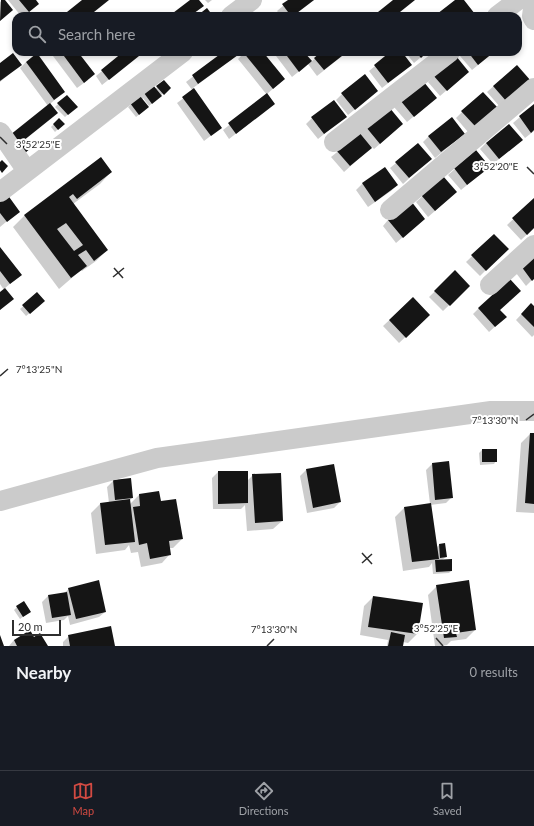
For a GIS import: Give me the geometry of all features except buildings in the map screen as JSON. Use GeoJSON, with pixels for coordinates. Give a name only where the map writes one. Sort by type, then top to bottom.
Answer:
{"type":"FeatureCollection","features":[{"type":"Feature","properties":{"kind":"street"},"geometry":{"type":"LineString","coordinates":[[236,12],[252,0]]}},
{"type":"Feature","properties":{"kind":"street"},"geometry":{"type":"LineString","coordinates":[[502,12],[518,0]]}},
{"type":"Feature","properties":{"kind":"street"},"geometry":{"type":"LineString","coordinates":[[534,1],[532,16],[534,20]]}},
{"type":"Feature","properties":{"kind":"street"},"geometry":{"type":"LineString","coordinates":[[0,192],[178,56]]}},
{"type":"Feature","properties":{"kind":"street"},"geometry":{"type":"LineString","coordinates":[[334,142],[445,56]]}},
{"type":"Feature","properties":{"kind":"street"},"geometry":{"type":"LineString","coordinates":[[390,210],[534,88]]}},
{"type":"Feature","properties":{"kind":"street"},"geometry":{"type":"LineString","coordinates":[[0,132],[27,171]]}},
{"type":"Feature","properties":{"kind":"street"},"geometry":{"type":"LineString","coordinates":[[490,286],[534,244]]}},
{"type":"Feature","properties":{"kind":"street"},"geometry":{"type":"LineString","coordinates":[[0,501],[157,458],[491,411],[534,411]]}}]}
